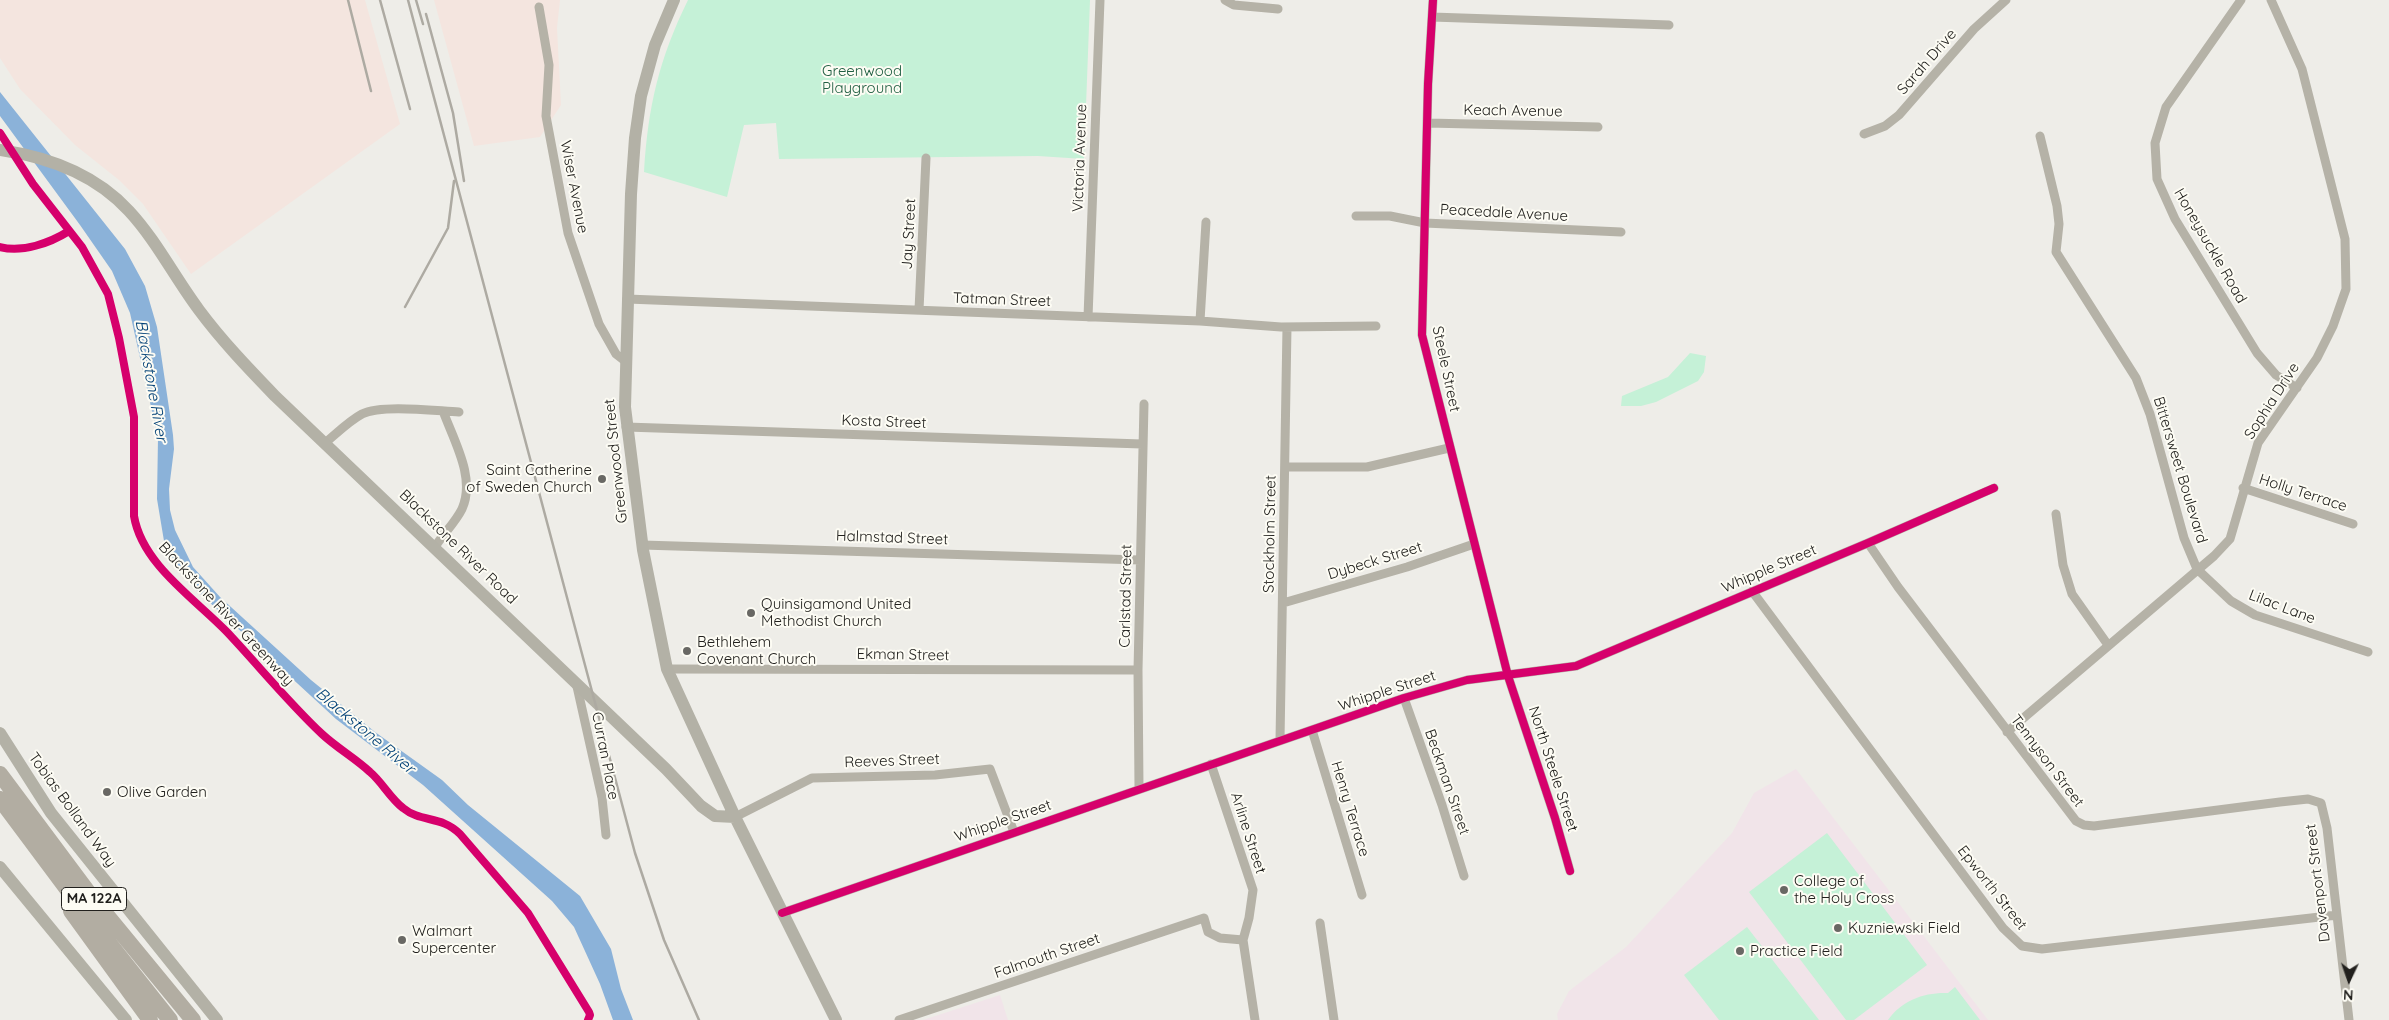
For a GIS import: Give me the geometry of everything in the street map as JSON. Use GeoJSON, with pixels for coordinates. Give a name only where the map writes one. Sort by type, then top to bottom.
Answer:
{"type":"FeatureCollection","features":[{"type":"Feature","properties":{"kind":"highway","name":"MA 122A"},"geometry":{"type":"LineString","coordinates":[[0,774],[91,896],[193,1020]]}},
{"type":"Feature","properties":{"kind":"highway","name":"MA 122A"},"geometry":{"type":"LineString","coordinates":[[0,799],[80,924],[150,1020]]}},
{"type":"Feature","properties":{"kind":"highway"},"geometry":{"type":"LineString","coordinates":[[17,824],[170,1020]]}},
{"type":"Feature","properties":{"kind":"main road","name":"Greenwood Street"},"geometry":{"type":"LineString","coordinates":[[674,0],[655,45],[641,96],[633,165],[625,361],[626,427],[642,545],[668,669],[735,817]]}},
{"type":"Feature","properties":{"kind":"main road","name":"Blackstone River Road"},"geometry":{"type":"LineString","coordinates":[[0,150],[49,160],[79,173],[107,190],[140,225],[200,312],[227,345],[275,396],[576,682],[701,806],[715,816],[735,817]]}},
{"type":"Feature","properties":{"kind":"main road","name":"Tobias Bolland Way"},"geometry":{"type":"LineString","coordinates":[[0,733],[51,813],[102,880],[217,1020]]}},
{"type":"Feature","properties":{"kind":"main road"},"geometry":{"type":"LineString","coordinates":[[735,817],[836,1020]]}},
{"type":"Feature","properties":{"kind":"main road"},"geometry":{"type":"LineString","coordinates":[[0,867],[126,1020]]}},
{"type":"Feature","properties":{"kind":"street","name":"Victoria Avenue"},"geometry":{"type":"LineString","coordinates":[[1088,317],[1100,0]]}},
{"type":"Feature","properties":{"kind":"street"},"geometry":{"type":"LineString","coordinates":[[1225,0],[1234,5],[1278,8]]}},
{"type":"Feature","properties":{"kind":"street","name":"Steele Street"},"geometry":{"type":"LineString","coordinates":[[1433,0],[1422,335],[1508,676]]}},
{"type":"Feature","properties":{"kind":"street","name":"Sarah Drive"},"geometry":{"type":"LineString","coordinates":[[1864,134],[1885,126],[1899,115],[1974,29],[2006,0]]}},
{"type":"Feature","properties":{"kind":"street","name":"Honeysuckle Road"},"geometry":{"type":"LineString","coordinates":[[2241,0],[2166,107],[2155,143],[2157,179],[2175,220],[2257,353],[2276,375],[2296,388]]}},
{"type":"Feature","properties":{"kind":"street","name":"Sophia Drive"},"geometry":{"type":"LineString","coordinates":[[2007,732],[2230,539],[2243,488],[2258,443],[2317,358],[2333,326],[2346,289],[2345,239],[2302,69],[2271,0]]}},
{"type":"Feature","properties":{"kind":"street","name":"Wiser Avenue"},"geometry":{"type":"LineString","coordinates":[[539,7],[549,65],[546,116],[568,233],[599,324],[616,354],[625,361]]}},
{"type":"Feature","properties":{"kind":"street"},"geometry":{"type":"LineString","coordinates":[[1432,17],[1670,25]]}},
{"type":"Feature","properties":{"kind":"street","name":"Keach Avenue"},"geometry":{"type":"LineString","coordinates":[[1428,123],[1598,127]]}},
{"type":"Feature","properties":{"kind":"street","name":"Bittersweet Boulevard"},"geometry":{"type":"LineString","coordinates":[[2040,136],[2057,206],[2059,224],[2056,252],[2136,378],[2150,414],[2184,538],[2197,569]]}},
{"type":"Feature","properties":{"kind":"street","name":"Jay Street"},"geometry":{"type":"LineString","coordinates":[[919,310],[926,158]]}},
{"type":"Feature","properties":{"kind":"street","name":"Peacedale Avenue"},"geometry":{"type":"LineString","coordinates":[[1356,216],[1390,216],[1425,223],[1621,232]]}},
{"type":"Feature","properties":{"kind":"street"},"geometry":{"type":"LineString","coordinates":[[1200,321],[1206,222]]}},
{"type":"Feature","properties":{"kind":"street","name":"Tatman Street"},"geometry":{"type":"LineString","coordinates":[[627,299],[1200,321],[1286,327],[1376,326]]}},
{"type":"Feature","properties":{"kind":"street","name":"Stockholm Street"},"geometry":{"type":"LineString","coordinates":[[1280,740],[1286,327]]}},
{"type":"Feature","properties":{"kind":"street","name":"Carlstad Street"},"geometry":{"type":"LineString","coordinates":[[1139,788],[1138,670],[1144,404]]}},
{"type":"Feature","properties":{"kind":"street"},"geometry":{"type":"LineString","coordinates":[[325,443],[358,417],[369,412],[389,410],[459,412]]}},
{"type":"Feature","properties":{"kind":"street"},"geometry":{"type":"LineString","coordinates":[[435,547],[458,514],[467,492],[463,467],[443,411]]}},
{"type":"Feature","properties":{"kind":"street","name":"Kosta Street"},"geometry":{"type":"LineString","coordinates":[[626,427],[1142,444]]}},
{"type":"Feature","properties":{"kind":"street"},"geometry":{"type":"LineString","coordinates":[[1285,467],[1367,467],[1449,448]]}},
{"type":"Feature","properties":{"kind":"street","name":"Whipple Street"},"geometry":{"type":"LineString","coordinates":[[782,913],[1139,788],[1404,698],[1467,680],[1576,666],[1994,488]]}},
{"type":"Feature","properties":{"kind":"street","name":"Holly Terrace"},"geometry":{"type":"LineString","coordinates":[[2243,488],[2353,524]]}},
{"type":"Feature","properties":{"kind":"street"},"geometry":{"type":"LineString","coordinates":[[2056,514],[2063,565],[2072,594],[2108,645]]}},
{"type":"Feature","properties":{"kind":"street","name":"Tennyson Street"},"geometry":{"type":"LineString","coordinates":[[1868,543],[1898,587],[2064,809],[2076,821],[2084,825],[2109,824],[2308,799],[2320,803]]}},
{"type":"Feature","properties":{"kind":"street","name":"Dybeck Street"},"geometry":{"type":"LineString","coordinates":[[1283,603],[1407,567],[1474,544]]}},
{"type":"Feature","properties":{"kind":"street","name":"Halmstad Street"},"geometry":{"type":"LineString","coordinates":[[642,545],[1140,560]]}},
{"type":"Feature","properties":{"kind":"street","name":"Lilac Lane"},"geometry":{"type":"LineString","coordinates":[[2197,569],[2231,601],[2255,615],[2368,652]]}},
{"type":"Feature","properties":{"kind":"street","name":"Epworth Street"},"geometry":{"type":"LineString","coordinates":[[1752,591],[2003,928],[2022,946],[2042,949],[2336,916]]}},
{"type":"Feature","properties":{"kind":"street","name":"Ekman Street"},"geometry":{"type":"LineString","coordinates":[[668,669],[1138,670]]}},
{"type":"Feature","properties":{"kind":"street","name":"North Steele Street"},"geometry":{"type":"LineString","coordinates":[[1508,676],[1555,818],[1570,871]]}},
{"type":"Feature","properties":{"kind":"street","name":"Curran Place"},"geometry":{"type":"LineString","coordinates":[[576,682],[602,798],[606,835]]}},
{"type":"Feature","properties":{"kind":"street","name":"Beckman Street"},"geometry":{"type":"LineString","coordinates":[[1404,698],[1442,805],[1464,876]]}},
{"type":"Feature","properties":{"kind":"street","name":"Henry Terrace"},"geometry":{"type":"LineString","coordinates":[[1312,730],[1362,895]]}},
{"type":"Feature","properties":{"kind":"street","name":"Arline Street"},"geometry":{"type":"LineString","coordinates":[[1211,764],[1253,890],[1249,918],[1242,940]]}},
{"type":"Feature","properties":{"kind":"street","name":"Reeves Street"},"geometry":{"type":"LineString","coordinates":[[735,817],[812,778],[935,775],[990,769],[1014,832]]}},
{"type":"Feature","properties":{"kind":"street","name":"Davenport Street"},"geometry":{"type":"LineString","coordinates":[[2320,803],[2327,828],[2349,1020]]}},
{"type":"Feature","properties":{"kind":"street","name":"Falmouth Street"},"geometry":{"type":"LineString","coordinates":[[900,1020],[1204,918],[1208,932],[1220,938],[1242,940]]}},
{"type":"Feature","properties":{"kind":"street"},"geometry":{"type":"LineString","coordinates":[[1320,923],[1334,1020]]}},
{"type":"Feature","properties":{"kind":"street"},"geometry":{"type":"LineString","coordinates":[[1242,940],[1255,1020]]}},
{"type":"Feature","properties":{"kind":"shaded area"},"geometry":{"type":"Polygon","coordinates":[[[0,0],[365,0],[400,124],[191,274],[143,204],[119,180],[75,145],[20,89],[0,58],[0,0]]]}},
{"type":"Feature","properties":{"kind":"shaded area"},"geometry":{"type":"Polygon","coordinates":[[[434,0],[560,0],[557,28],[561,105],[540,137],[474,146],[434,0]]]}},
{"type":"Feature","properties":{"kind":"shaded area","name":"College of the Holy Cross"},"geometry":{"type":"Polygon","coordinates":[[[1796,769],[1988,1020],[1558,1020],[1557,1014],[1569,991],[1626,947],[1732,833],[1754,793],[1796,769]]]}},
{"type":"Feature","properties":{"kind":"shaded area"},"geometry":{"type":"Polygon","coordinates":[[[1000,995],[1008,1020],[923,1020],[1000,995]]]}},
{"type":"Feature","properties":{"kind":"green space","name":"Greenwood Playground"},"geometry":{"type":"Polygon","coordinates":[[[688,0],[1090,0],[1084,159],[1038,156],[779,159],[776,123],[744,125],[727,197],[644,172],[648,126],[662,63],[669,42],[688,0]]]}},
{"type":"Feature","properties":{"kind":"green space"},"geometry":{"type":"Polygon","coordinates":[[[1690,353],[1706,356],[1704,372],[1698,381],[1656,402],[1641,406],[1621,406],[1622,396],[1668,377],[1690,353]]]}},
{"type":"Feature","properties":{"kind":"green space","name":"Kuzniewski Field"},"geometry":{"type":"Polygon","coordinates":[[[1827,833],[1927,965],[1854,1020],[1846,1020],[1749,892],[1827,833]]]}},
{"type":"Feature","properties":{"kind":"green space","name":"Practice Field"},"geometry":{"type":"Polygon","coordinates":[[[1747,927],[1819,1020],[1719,1020],[1684,975],[1747,927]]]}},
{"type":"Feature","properties":{"kind":"green space"},"geometry":{"type":"Polygon","coordinates":[[[1955,987],[1980,1020],[1888,1020],[1907,1002],[1931,994],[1948,993],[1955,987]]]}},
{"type":"Feature","properties":{"kind":"water","name":"Blackstone River"},"geometry":{"type":"Polygon","coordinates":[[[0,92],[125,249],[145,286],[157,327],[173,435],[174,449],[169,489],[170,510],[175,530],[193,567],[220,597],[311,680],[375,732],[442,780],[468,805],[580,896],[611,949],[621,989],[633,1020],[613,1020],[600,984],[574,927],[552,901],[423,785],[336,719],[195,589],[176,564],[164,541],[157,499],[158,438],[130,313],[112,271],[0,116],[0,92]]]}},
{"type":"Feature","properties":{"kind":"railway"},"geometry":{"type":"LineString","coordinates":[[348,0],[371,91]]}},
{"type":"Feature","properties":{"kind":"railway"},"geometry":{"type":"LineString","coordinates":[[380,0],[410,109]]}},
{"type":"Feature","properties":{"kind":"railway"},"geometry":{"type":"LineString","coordinates":[[408,0],[635,853],[664,940],[699,1020]]}},
{"type":"Feature","properties":{"kind":"railway"},"geometry":{"type":"LineString","coordinates":[[416,0],[423,24]]}},
{"type":"Feature","properties":{"kind":"railway"},"geometry":{"type":"LineString","coordinates":[[426,14],[453,113],[464,181]]}},
{"type":"Feature","properties":{"kind":"railway"},"geometry":{"type":"LineString","coordinates":[[405,307],[448,228],[454,181]]}},
{"type":"Feature","properties":{"kind":"cycle path"},"geometry":{"type":"LineString","coordinates":[[1433,0],[1428,84],[1422,335],[1508,676],[1555,818],[1570,871]]}},
{"type":"Feature","properties":{"kind":"cycle path","name":"Blackstone River Greenway"},"geometry":{"type":"LineString","coordinates":[[0,133],[33,184],[82,247],[108,294],[119,338],[134,417],[134,516],[147,550],[171,579],[227,632],[309,722],[370,772],[398,804],[417,816],[446,824],[460,834],[528,913],[589,1012],[588,1020]]}},
{"type":"Feature","properties":{"kind":"cycle path"},"geometry":{"type":"LineString","coordinates":[[0,247],[17,249],[36,246],[69,231]]}},
{"type":"Feature","properties":{"kind":"cycle path"},"geometry":{"type":"LineString","coordinates":[[782,913],[1404,698],[1467,680],[1576,666],[1994,488]]}},
{"type":"Feature","properties":{"kind":"place","name":"Saint Catherine of Sweden Church"},"geometry":{"type":"Point","coordinates":[602,479]}},
{"type":"Feature","properties":{"kind":"place","name":"Quinsigamond United Methodist Church"},"geometry":{"type":"Point","coordinates":[751,613]}},
{"type":"Feature","properties":{"kind":"place","name":"Bethlehem Covenant Church"},"geometry":{"type":"Point","coordinates":[687,651]}},
{"type":"Feature","properties":{"kind":"place","name":"Olive Garden"},"geometry":{"type":"Point","coordinates":[107,792]}},
{"type":"Feature","properties":{"kind":"place","name":"College of the Holy Cross"},"geometry":{"type":"Point","coordinates":[1784,890]}},
{"type":"Feature","properties":{"kind":"place","name":"Kuzniewski Field"},"geometry":{"type":"Point","coordinates":[1838,928]}},
{"type":"Feature","properties":{"kind":"place","name":"Walmart Supercenter"},"geometry":{"type":"Point","coordinates":[402,940]}},
{"type":"Feature","properties":{"kind":"place","name":"Practice Field"},"geometry":{"type":"Point","coordinates":[1740,951]}}]}
